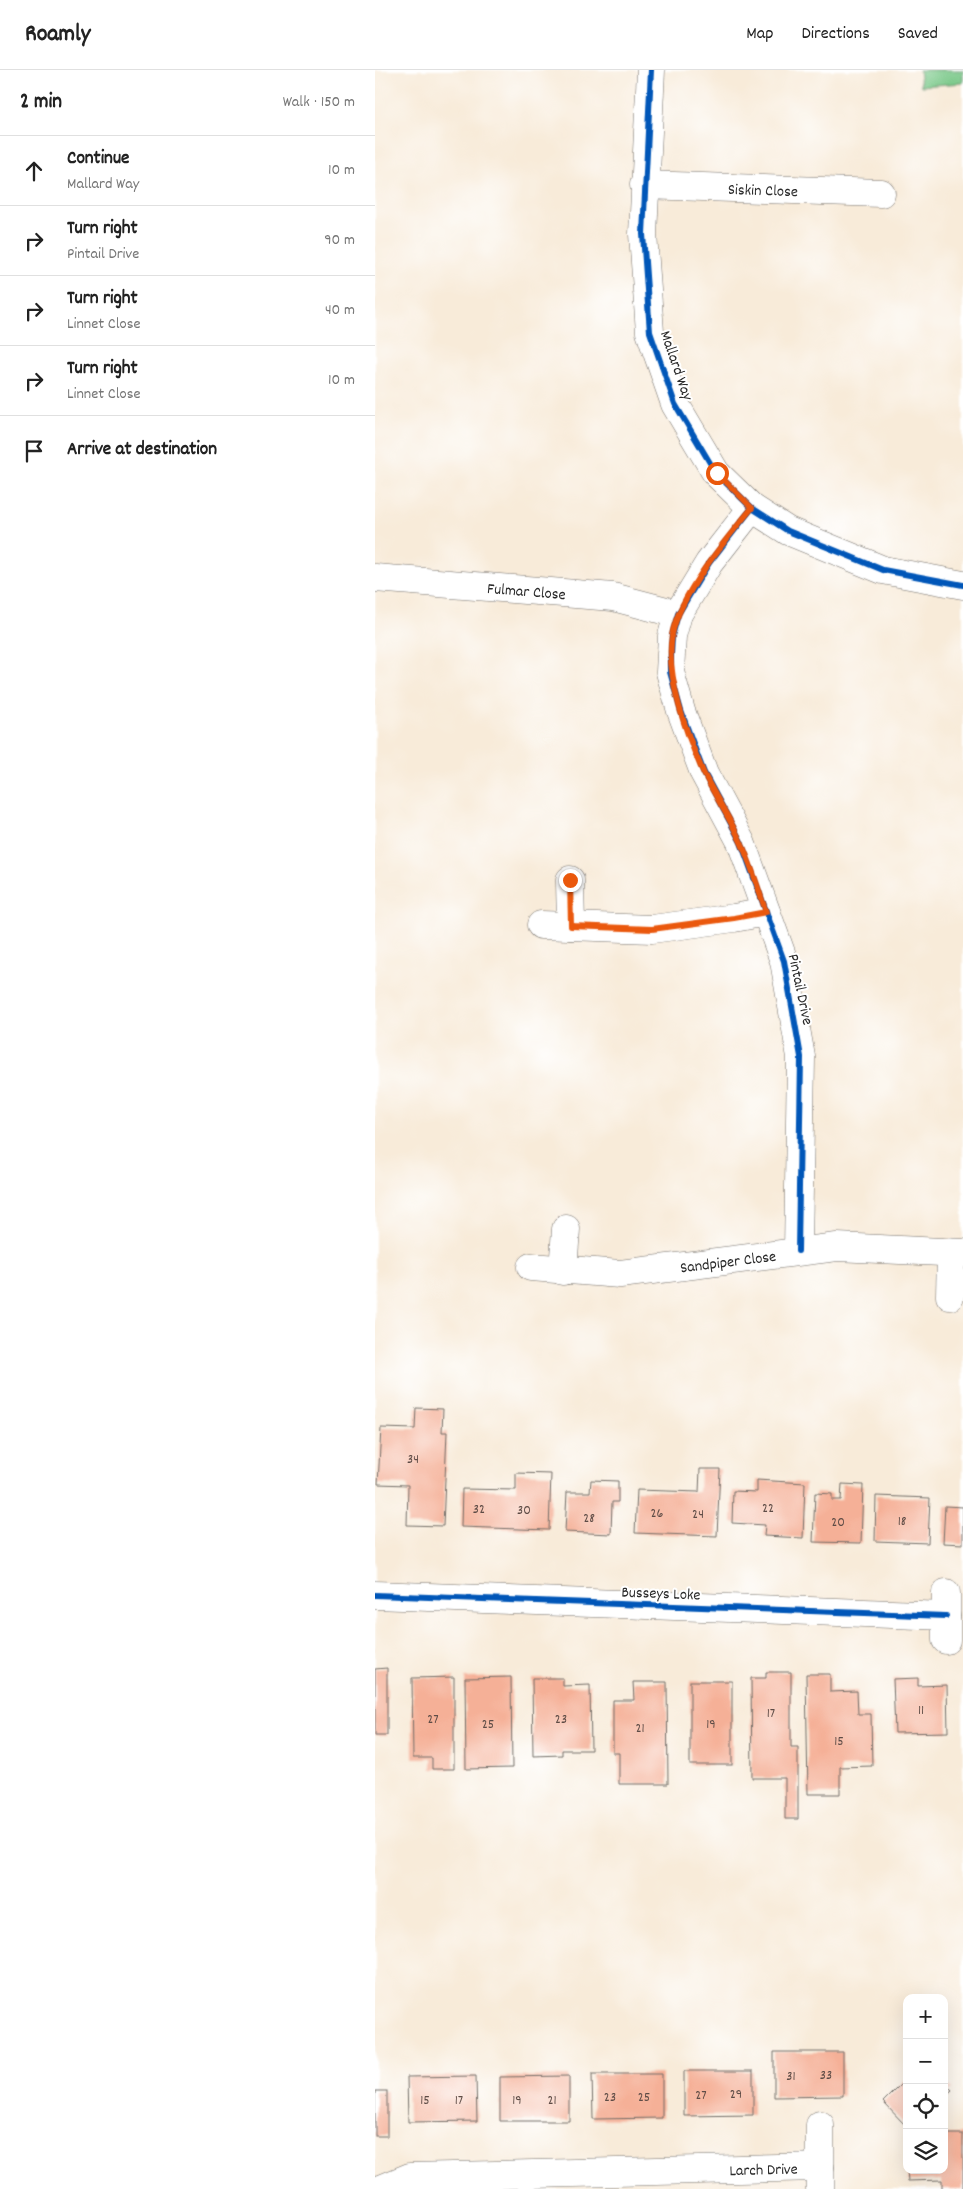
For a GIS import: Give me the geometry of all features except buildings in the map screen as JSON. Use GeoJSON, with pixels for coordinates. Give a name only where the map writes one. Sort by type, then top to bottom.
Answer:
{"type":"FeatureCollection","features":[{"type":"Feature","properties":{"kind":"street","name":"Mallard Way"},"geometry":{"type":"LineString","coordinates":[[651,70],[643,234],[650,332],[675,404],[717,473],[752,508],[788,531],[883,570],[963,585]]}},
{"type":"Feature","properties":{"kind":"street","name":"Siskin Close"},"geometry":{"type":"LineString","coordinates":[[644,186],[881,193]]}},
{"type":"Feature","properties":{"kind":"street","name":"Pintail Drive"},"geometry":{"type":"LineString","coordinates":[[752,508],[709,563],[678,614],[672,636],[670,672],[681,711],[704,773],[741,842],[784,961],[801,1057],[798,1251]]}},
{"type":"Feature","properties":{"kind":"street","name":"Fulmar Close"},"geometry":{"type":"LineString","coordinates":[[375,578],[613,597],[678,614]]}},
{"type":"Feature","properties":{"kind":"street"},"geometry":{"type":"LineString","coordinates":[[570,880],[571,926]]}},
{"type":"Feature","properties":{"kind":"street"},"geometry":{"type":"LineString","coordinates":[[541,925],[652,929],[766,912]]}},
{"type":"Feature","properties":{"kind":"street"},"geometry":{"type":"LineString","coordinates":[[563,1271],[566,1229]]}},
{"type":"Feature","properties":{"kind":"street","name":"Sandpiper Close"},"geometry":{"type":"LineString","coordinates":[[531,1267],[619,1274],[837,1247],[957,1253],[950,1296]]}},
{"type":"Feature","properties":{"kind":"street","name":"Busseys Loke"},"geometry":{"type":"LineString","coordinates":[[375,1595],[946,1616]]}},
{"type":"Feature","properties":{"kind":"street","name":"Larch Drive"},"geometry":{"type":"LineString","coordinates":[[381,2189],[410,2177],[820,2178],[820,2125]]}},
{"type":"Feature","properties":{"kind":"green space"},"geometry":{"type":"Polygon","coordinates":[[[919,70],[963,70],[963,83],[921,86],[919,70]]]}},
{"type":"Feature","properties":{"kind":"cycle path"},"geometry":{"type":"LineString","coordinates":[[651,70],[643,234],[650,332],[675,404],[716,473],[752,508],[788,531],[883,570],[963,585]]}},
{"type":"Feature","properties":{"kind":"cycle path"},"geometry":{"type":"LineString","coordinates":[[752,508],[709,563],[678,614],[672,636],[670,672],[681,711],[704,773],[741,842],[784,961],[801,1057],[798,1251]]}},
{"type":"Feature","properties":{"kind":"cycle path"},"geometry":{"type":"LineString","coordinates":[[375,1595],[946,1616]]}},
{"type":"Feature","properties":{"kind":"route"},"geometry":{"type":"LineString","coordinates":[[570,880],[571,926],[652,929],[766,912],[741,842],[704,773],[681,711],[670,672],[672,636],[678,614],[709,563],[752,508],[717,473]]}}]}
